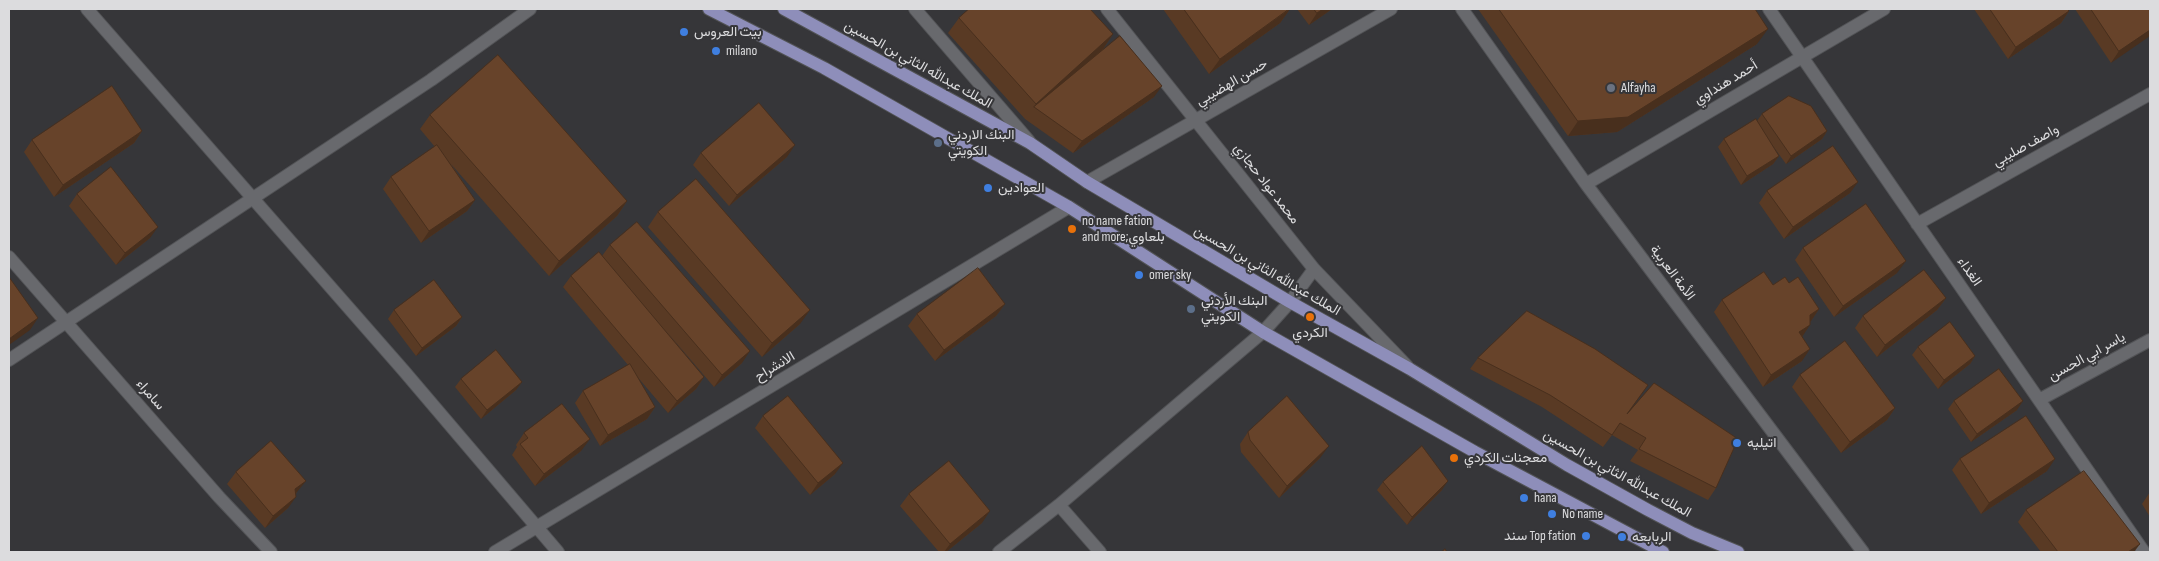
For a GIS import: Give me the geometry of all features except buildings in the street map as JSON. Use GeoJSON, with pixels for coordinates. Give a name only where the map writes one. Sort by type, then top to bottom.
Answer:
{"type":"FeatureCollection","features":[{"type":"Feature","properties":{"kind":"main road"},"geometry":{"type":"LineString","coordinates":[[709,9],[824,68],[1069,206],[1263,332],[1476,452],[1663,552]]}},
{"type":"Feature","properties":{"kind":"main road","name":"الملك عبدالله الثاني بن الحسين"},"geometry":{"type":"LineString","coordinates":[[784,9],[1030,143],[1087,182],[1290,302],[1410,369],[1632,501],[1692,533],[1738,552]]}},
{"type":"Feature","properties":{"kind":"street"},"geometry":{"type":"LineString","coordinates":[[87,9],[404,370],[558,552]]}},
{"type":"Feature","properties":{"kind":"street"},"geometry":{"type":"LineString","coordinates":[[9,360],[431,80],[530,9]]}},
{"type":"Feature","properties":{"kind":"street"},"geometry":{"type":"LineString","coordinates":[[915,9],[1030,143]]}},
{"type":"Feature","properties":{"kind":"street","name":"محمد عواد حجازي"},"geometry":{"type":"LineString","coordinates":[[1107,9],[1314,269],[1410,369]]}},
{"type":"Feature","properties":{"kind":"street","name":"حسن الهضيبي"},"geometry":{"type":"LineString","coordinates":[[1087,182],[1391,9]]}},
{"type":"Feature","properties":{"kind":"street","name":"الأمة العربية"},"geometry":{"type":"LineString","coordinates":[[1462,9],[1586,184],[1863,552]]}},
{"type":"Feature","properties":{"kind":"street","name":"الغذاء"},"geometry":{"type":"LineString","coordinates":[[1768,9],[2144,552]]}},
{"type":"Feature","properties":{"kind":"street","name":"أحمد هنداوي"},"geometry":{"type":"LineString","coordinates":[[1586,184],[1801,56],[1884,9]]}},
{"type":"Feature","properties":{"kind":"street","name":"واصف صليبي"},"geometry":{"type":"LineString","coordinates":[[1917,224],[2150,94]]}},
{"type":"Feature","properties":{"kind":"street","name":"الانشراح"},"geometry":{"type":"LineString","coordinates":[[495,552],[1069,206]]}},
{"type":"Feature","properties":{"kind":"street","name":"سامراء"},"geometry":{"type":"LineString","coordinates":[[9,257],[219,497],[271,552]]}},
{"type":"Feature","properties":{"kind":"street"},"geometry":{"type":"LineString","coordinates":[[999,552],[1059,505],[1263,332],[1290,302],[1314,269]]}},
{"type":"Feature","properties":{"kind":"street","name":"ياسر ابي الحسن"},"geometry":{"type":"LineString","coordinates":[[2039,400],[2150,340]]}},
{"type":"Feature","properties":{"kind":"street"},"geometry":{"type":"LineString","coordinates":[[1059,505],[1100,552]]}},
{"type":"Feature","properties":{"kind":"place","name":"بيت العروس"},"geometry":{"type":"Point","coordinates":[684,32]}},
{"type":"Feature","properties":{"kind":"place","name":"milano"},"geometry":{"type":"Point","coordinates":[716,51]}},
{"type":"Feature","properties":{"kind":"place","name":"Alfayha"},"geometry":{"type":"Point","coordinates":[1611,88]}},
{"type":"Feature","properties":{"kind":"place","name":"البنك الاردني الكويتي"},"geometry":{"type":"Point","coordinates":[938,143]}},
{"type":"Feature","properties":{"kind":"place","name":"العوادين"},"geometry":{"type":"Point","coordinates":[988,188]}},
{"type":"Feature","properties":{"kind":"place","name":"no name fation and more;بلعاوي"},"geometry":{"type":"Point","coordinates":[1072,229]}},
{"type":"Feature","properties":{"kind":"place","name":"omer sky"},"geometry":{"type":"Point","coordinates":[1139,275]}},
{"type":"Feature","properties":{"kind":"place","name":"البنك الأردني الكويتي"},"geometry":{"type":"Point","coordinates":[1191,309]}},
{"type":"Feature","properties":{"kind":"place","name":"الكردي"},"geometry":{"type":"Point","coordinates":[1310,317]}},
{"type":"Feature","properties":{"kind":"place","name":"اتيليه"},"geometry":{"type":"Point","coordinates":[1737,443]}},
{"type":"Feature","properties":{"kind":"place","name":"معجنات الكردي"},"geometry":{"type":"Point","coordinates":[1454,458]}},
{"type":"Feature","properties":{"kind":"place","name":"hana"},"geometry":{"type":"Point","coordinates":[1524,498]}},
{"type":"Feature","properties":{"kind":"place","name":"No name"},"geometry":{"type":"Point","coordinates":[1552,514]}},
{"type":"Feature","properties":{"kind":"place","name":"سند Top fation"},"geometry":{"type":"Point","coordinates":[1586,536]}},
{"type":"Feature","properties":{"kind":"place","name":"الربابعه"},"geometry":{"type":"Point","coordinates":[1622,537]}}]}
